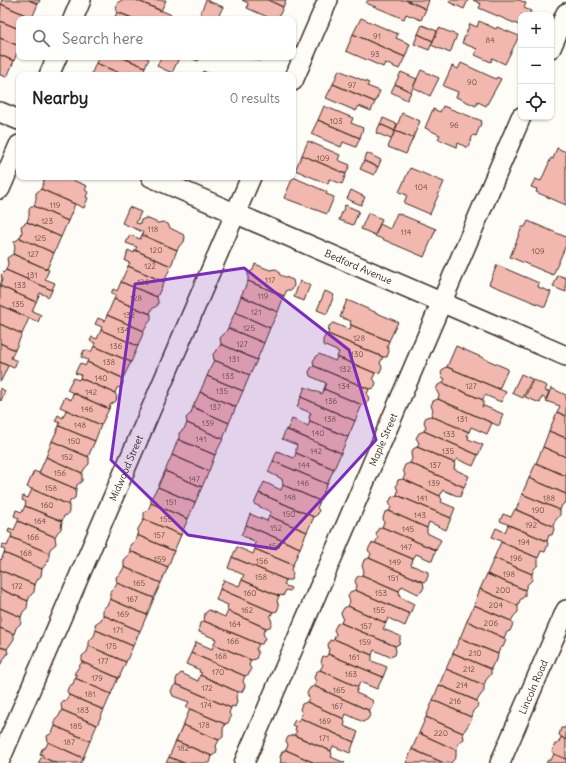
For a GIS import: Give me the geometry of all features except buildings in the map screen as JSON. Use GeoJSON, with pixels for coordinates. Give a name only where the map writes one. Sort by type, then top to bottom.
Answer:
{"type":"FeatureCollection","features":[{"type":"Feature","properties":{"kind":"street"},"geometry":{"type":"LineString","coordinates":[[74,16],[81,0]]}},
{"type":"Feature","properties":{"kind":"street"},"geometry":{"type":"LineString","coordinates":[[296,73],[328,0]]}},
{"type":"Feature","properties":{"kind":"street"},"geometry":{"type":"LineString","coordinates":[[554,41],[566,13]]}},
{"type":"Feature","properties":{"kind":"street"},"geometry":{"type":"LineString","coordinates":[[50,72],[56,60]]}},
{"type":"Feature","properties":{"kind":"street"},"geometry":{"type":"LineString","coordinates":[[0,112],[16,119]]}},
{"type":"Feature","properties":{"kind":"street","name":"Maple Street"},"geometry":{"type":"LineString","coordinates":[[244,763],[521,120]]}},
{"type":"Feature","properties":{"kind":"street"},"geometry":{"type":"LineString","coordinates":[[0,189],[16,152]]}},
{"type":"Feature","properties":{"kind":"street","name":"Bedford Avenue"},"geometry":{"type":"LineString","coordinates":[[158,180],[566,356]]}},
{"type":"Feature","properties":{"kind":"street","name":"Midwood Street"},"geometry":{"type":"LineString","coordinates":[[0,760],[250,180]]}},
{"type":"Feature","properties":{"kind":"street","name":"Lincoln Road"},"geometry":{"type":"LineString","coordinates":[[500,763],[566,610]]}},
{"type":"Feature","properties":{"kind":"highlighted area"},"geometry":{"type":"Polygon","coordinates":[[[244,268],[349,350],[376,440],[276,549],[188,535],[111,460],[135,284],[244,268]]]}}]}
